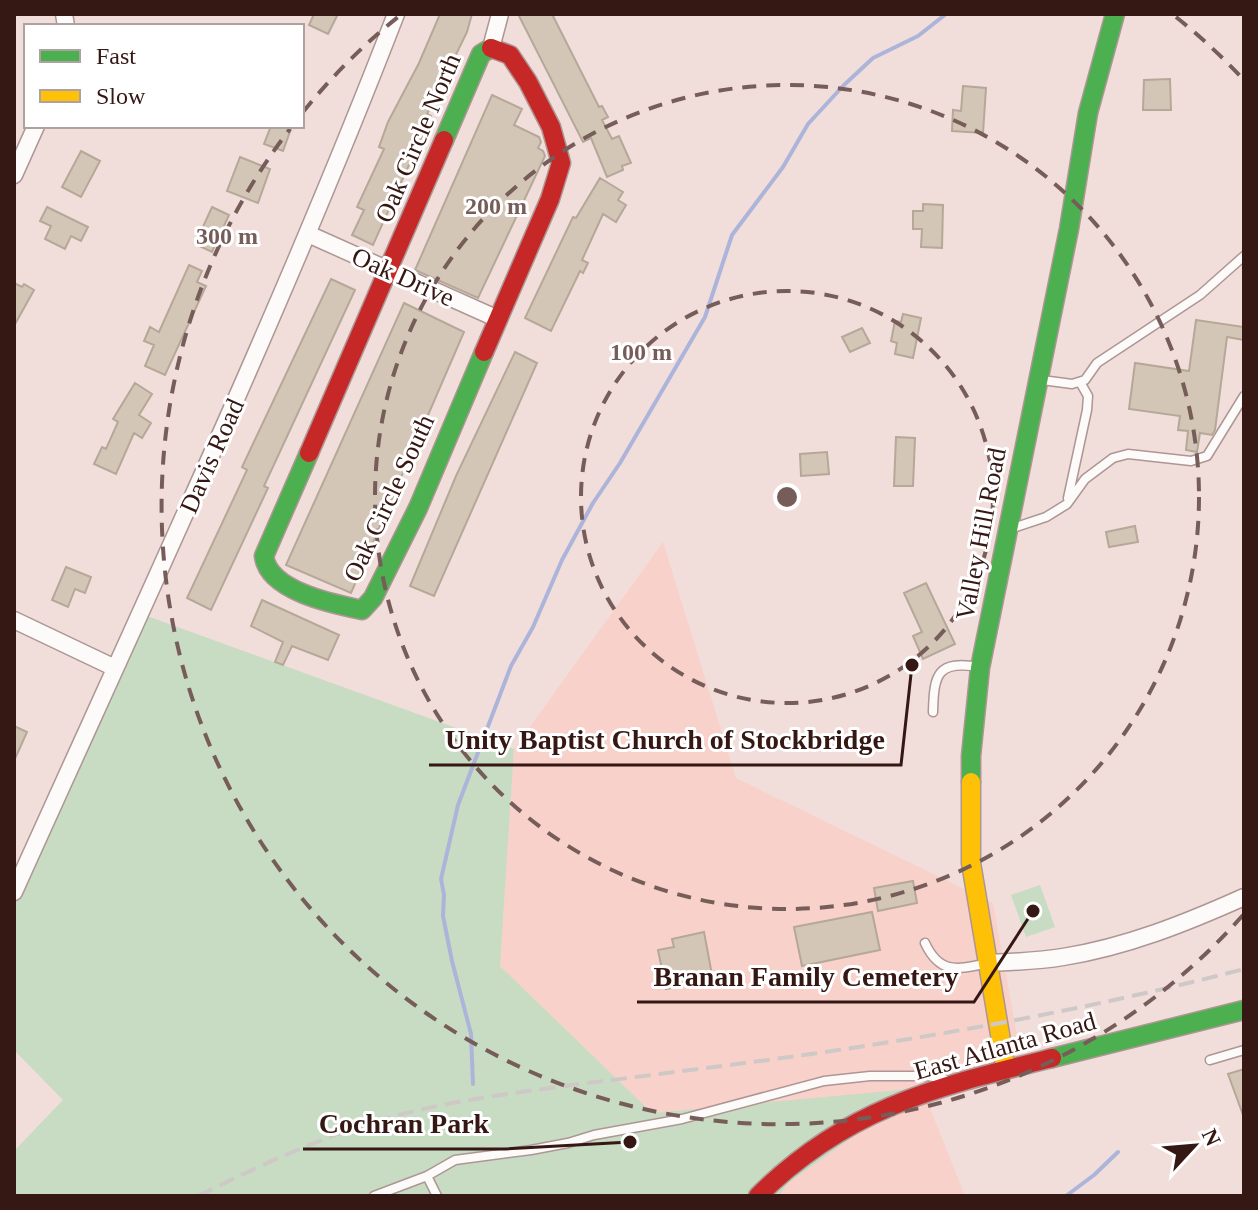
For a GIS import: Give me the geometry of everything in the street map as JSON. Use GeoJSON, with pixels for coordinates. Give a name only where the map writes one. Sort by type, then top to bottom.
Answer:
{"type":"FeatureCollection","features":[{"type":"Feature","properties":{"kind":"street","name":"Davis Road"},"geometry":{"type":"LineString","coordinates":[[14,892],[182,525],[308,234],[396,14]]}},
{"type":"Feature","properties":{"kind":"street"},"geometry":{"type":"LineString","coordinates":[[491,48],[500,14]]}},
{"type":"Feature","properties":{"kind":"street","name":"Valley Hill Road"},"geometry":{"type":"LineString","coordinates":[[1006,1070],[971,863],[969,798],[980,668],[1069,229],[1088,113],[1115,14]]}},
{"type":"Feature","properties":{"kind":"street","name":"Oak Circle North"},"geometry":{"type":"LineString","coordinates":[[389,271],[481,54],[491,48],[510,55],[551,127],[561,163],[550,199],[498,319]]}},
{"type":"Feature","properties":{"kind":"street"},"geometry":{"type":"LineString","coordinates":[[14,175],[35,128]]}},
{"type":"Feature","properties":{"kind":"street","name":"Oak Drive"},"geometry":{"type":"LineString","coordinates":[[308,234],[498,319]]}},
{"type":"Feature","properties":{"kind":"street","name":"Oak Circle South"},"geometry":{"type":"LineString","coordinates":[[389,271],[264,556],[267,569],[283,584],[344,607],[362,610],[373,598],[418,508],[498,319]]}},
{"type":"Feature","properties":{"kind":"street"},"geometry":{"type":"LineString","coordinates":[[14,620],[115,668]]}},
{"type":"Feature","properties":{"kind":"street"},"geometry":{"type":"LineString","coordinates":[[989,963],[1060,958],[1101,950],[1178,925],[1244,897]]}},
{"type":"Feature","properties":{"kind":"street","name":"East Atlanta Road"},"geometry":{"type":"LineString","coordinates":[[758,1196],[809,1150],[840,1130],[958,1081],[1244,1010]]}},
{"type":"Feature","properties":{"kind":"lane"},"geometry":{"type":"LineString","coordinates":[[1039,380],[1085,380],[1097,363],[1200,295],[1244,256]]}},
{"type":"Feature","properties":{"kind":"lane"},"geometry":{"type":"LineString","coordinates":[[1067,504],[1087,410],[1088,396],[1080,382]]}},
{"type":"Feature","properties":{"kind":"lane"},"geometry":{"type":"LineString","coordinates":[[1008,530],[1046,517],[1067,504],[1085,479],[1113,458],[1128,454],[1191,461],[1207,456],[1244,396]]}},
{"type":"Feature","properties":{"kind":"lane"},"geometry":{"type":"LineString","coordinates":[[933,712],[934,680],[940,672],[958,664],[980,668]]}},
{"type":"Feature","properties":{"kind":"lane"},"geometry":{"type":"LineString","coordinates":[[925,943],[932,959],[946,967],[989,963]]}},
{"type":"Feature","properties":{"kind":"lane"},"geometry":{"type":"LineString","coordinates":[[1210,1060],[1244,1050]]}},
{"type":"Feature","properties":{"kind":"lane"},"geometry":{"type":"LineString","coordinates":[[374,1196],[427,1176],[455,1160],[556,1146],[594,1135],[682,1119],[824,1081],[870,1076],[928,1076],[958,1081]]}},
{"type":"Feature","properties":{"kind":"lane"},"geometry":{"type":"LineString","coordinates":[[427,1176],[437,1196]]}},
{"type":"Feature","properties":{"kind":"shaded area"},"geometry":{"type":"Polygon","coordinates":[[[663,542],[736,778],[993,903],[1023,1068],[922,1088],[965,1196],[779,1196],[788,1183],[920,1089],[652,1113],[500,966],[514,749],[663,542]]]}},
{"type":"Feature","properties":{"kind":"green space"},"geometry":{"type":"Polygon","coordinates":[[[147,616],[514,749],[500,966],[652,1113],[922,1088],[788,1183],[779,1196],[14,1196],[14,1151],[63,1100],[14,1050],[14,893],[147,616]]]}},
{"type":"Feature","properties":{"kind":"green space"},"geometry":{"type":"Polygon","coordinates":[[[1040,885],[1055,927],[1026,937],[1011,895],[1040,885]]]}},
{"type":"Feature","properties":{"kind":"building"},"geometry":{"type":"Polygon","coordinates":[[[314,14],[338,14],[328,34],[309,25],[314,14]]]}},
{"type":"Feature","properties":{"kind":"building"},"geometry":{"type":"Polygon","coordinates":[[[440,14],[472,14],[467,32],[427,114],[431,116],[373,245],[352,235],[364,210],[357,207],[384,149],[379,147],[388,122],[440,14]]]}},
{"type":"Feature","properties":{"kind":"building"},"geometry":{"type":"Polygon","coordinates":[[[518,14],[552,14],[599,107],[602,106],[608,117],[602,120],[612,139],[619,136],[631,163],[622,166],[623,170],[607,177],[591,138],[583,142],[518,14]]]}},
{"type":"Feature","properties":{"kind":"building"},"geometry":{"type":"Polygon","coordinates":[[[1170,79],[1171,110],[1143,110],[1144,80],[1170,79]]]}},
{"type":"Feature","properties":{"kind":"building"},"geometry":{"type":"Polygon","coordinates":[[[963,86],[986,88],[983,133],[952,131],[953,110],[961,111],[963,86]]]}},
{"type":"Feature","properties":{"kind":"building"},"geometry":{"type":"Polygon","coordinates":[[[492,95],[522,109],[514,125],[539,137],[541,142],[538,148],[545,156],[478,298],[415,270],[492,95]]]}},
{"type":"Feature","properties":{"kind":"building"},"geometry":{"type":"Polygon","coordinates":[[[270,128],[291,128],[283,151],[264,144],[270,128]]]}},
{"type":"Feature","properties":{"kind":"building"},"geometry":{"type":"Polygon","coordinates":[[[81,151],[100,161],[81,197],[62,187],[81,151]]]}},
{"type":"Feature","properties":{"kind":"building"},"geometry":{"type":"Polygon","coordinates":[[[240,157],[270,169],[258,203],[227,191],[240,157]]]}},
{"type":"Feature","properties":{"kind":"building"},"geometry":{"type":"Polygon","coordinates":[[[600,178],[623,192],[618,200],[626,205],[616,222],[603,214],[582,260],[588,263],[583,273],[580,271],[551,331],[525,318],[573,217],[576,218],[600,178]]]}},
{"type":"Feature","properties":{"kind":"building"},"geometry":{"type":"Polygon","coordinates":[[[923,204],[943,205],[942,248],[921,247],[922,229],[913,229],[913,211],[923,211],[923,204]]]}},
{"type":"Feature","properties":{"kind":"building"},"geometry":{"type":"Polygon","coordinates":[[[47,207],[88,227],[81,241],[71,236],[65,249],[45,239],[51,226],[40,221],[47,207]]]}},
{"type":"Feature","properties":{"kind":"building"},"geometry":{"type":"Polygon","coordinates":[[[212,207],[229,215],[212,252],[195,244],[212,207]]]}},
{"type":"Feature","properties":{"kind":"building"},"geometry":{"type":"Polygon","coordinates":[[[189,265],[202,271],[197,282],[206,286],[165,375],[145,366],[154,345],[144,341],[150,327],[159,332],[189,265]]]}},
{"type":"Feature","properties":{"kind":"building"},"geometry":{"type":"Polygon","coordinates":[[[331,279],[355,290],[264,486],[268,488],[211,610],[187,598],[247,470],[242,467],[331,279]]]}},
{"type":"Feature","properties":{"kind":"building"},"geometry":{"type":"Polygon","coordinates":[[[14,283],[34,290],[14,326],[14,283]]]}},
{"type":"Feature","properties":{"kind":"building"},"geometry":{"type":"Polygon","coordinates":[[[404,303],[464,332],[351,593],[286,565],[404,303]]]}},
{"type":"Feature","properties":{"kind":"building"},"geometry":{"type":"Polygon","coordinates":[[[903,314],[921,318],[913,358],[895,354],[897,343],[891,341],[895,321],[901,322],[903,314]]]}},
{"type":"Feature","properties":{"kind":"building"},"geometry":{"type":"Polygon","coordinates":[[[1196,320],[1244,327],[1244,340],[1227,337],[1215,430],[1212,435],[1200,433],[1197,452],[1186,450],[1188,431],[1178,430],[1180,416],[1129,409],[1135,363],[1189,371],[1196,320]]]}},
{"type":"Feature","properties":{"kind":"building"},"geometry":{"type":"Polygon","coordinates":[[[862,328],[870,343],[850,352],[842,337],[862,328]]]}},
{"type":"Feature","properties":{"kind":"building"},"geometry":{"type":"Polygon","coordinates":[[[515,352],[537,363],[434,596],[410,586],[456,476],[515,352]]]}},
{"type":"Feature","properties":{"kind":"building"},"geometry":{"type":"Polygon","coordinates":[[[135,383],[152,394],[139,415],[151,423],[142,438],[134,433],[116,474],[94,464],[102,447],[106,449],[118,422],[113,419],[135,383]]]}},
{"type":"Feature","properties":{"kind":"building"},"geometry":{"type":"Polygon","coordinates":[[[896,437],[915,438],[913,486],[894,486],[896,437]]]}},
{"type":"Feature","properties":{"kind":"building"},"geometry":{"type":"Polygon","coordinates":[[[827,452],[829,474],[801,476],[800,454],[827,452]]]}},
{"type":"Feature","properties":{"kind":"building"},"geometry":{"type":"Polygon","coordinates":[[[1135,526],[1138,542],[1109,547],[1106,532],[1135,526]]]}},
{"type":"Feature","properties":{"kind":"building"},"geometry":{"type":"Polygon","coordinates":[[[66,567],[91,577],[85,593],[75,589],[68,607],[52,600],[66,567]]]}},
{"type":"Feature","properties":{"kind":"building"},"geometry":{"type":"Polygon","coordinates":[[[926,583],[955,644],[923,659],[913,636],[922,632],[904,593],[926,583]]]}},
{"type":"Feature","properties":{"kind":"building"},"geometry":{"type":"Polygon","coordinates":[[[262,600],[339,635],[328,660],[292,646],[283,665],[275,662],[283,642],[251,626],[262,600]]]}},
{"type":"Feature","properties":{"kind":"building"},"geometry":{"type":"Polygon","coordinates":[[[14,726],[27,732],[14,761],[14,726]]]}},
{"type":"Feature","properties":{"kind":"building"},"geometry":{"type":"Polygon","coordinates":[[[913,881],[917,903],[878,911],[874,888],[913,881]]]}},
{"type":"Feature","properties":{"kind":"building"},"geometry":{"type":"Polygon","coordinates":[[[872,912],[880,950],[802,966],[794,927],[872,912]]]}},
{"type":"Feature","properties":{"kind":"building"},"geometry":{"type":"Polygon","coordinates":[[[704,932],[713,980],[666,989],[658,950],[674,947],[672,939],[704,932]]]}},
{"type":"Feature","properties":{"kind":"building"},"geometry":{"type":"Polygon","coordinates":[[[1244,1069],[1244,1114],[1243,1115],[1228,1074],[1244,1069]]]}},
{"type":"Feature","properties":{"kind":"waterway"},"geometry":{"type":"LineString","coordinates":[[473,1084],[471,1034],[443,916],[441,879],[458,805],[511,666],[593,503],[620,463],[705,317],[732,235],[783,167],[808,124],[844,85],[873,58],[918,36],[946,14]]}},
{"type":"Feature","properties":{"kind":"waterway"},"geometry":{"type":"LineString","coordinates":[[1066,1196],[1118,1152]]}},
{"type":"Feature","properties":{"kind":"railway"},"geometry":{"type":"LineString","coordinates":[[198,1196],[322,1140],[420,1110],[507,1094],[920,1037],[1083,1007],[1244,969]]}},
{"type":"Feature","properties":{"kind":"traffic: fast"},"geometry":{"type":"LineString","coordinates":[[971,782],[980,668],[1069,229],[1088,113],[1115,14]]}},
{"type":"Feature","properties":{"kind":"traffic: fast"},"geometry":{"type":"LineString","coordinates":[[444,140],[481,54],[491,48]]}},
{"type":"Feature","properties":{"kind":"traffic: fast"},"geometry":{"type":"LineString","coordinates":[[309,453],[264,556],[268,568],[289,587],[304,594],[362,610],[373,598],[418,508],[484,352]]}},
{"type":"Feature","properties":{"kind":"traffic: fast"},"geometry":{"type":"LineString","coordinates":[[1052,1058],[1244,1010]]}},
{"type":"Feature","properties":{"kind":"traffic: slow"},"geometry":{"type":"LineString","coordinates":[[971,782],[971,863],[1006,1070]]}},
{"type":"Feature","properties":{"kind":"traffic: jam"},"geometry":{"type":"LineString","coordinates":[[484,352],[550,199],[561,163],[551,127],[528,82],[510,55],[491,48]]}},
{"type":"Feature","properties":{"kind":"traffic: jam"},"geometry":{"type":"LineString","coordinates":[[309,453],[444,140]]}},
{"type":"Feature","properties":{"kind":"traffic: jam"},"geometry":{"type":"LineString","coordinates":[[758,1196],[791,1166],[859,1121],[931,1091],[1052,1058]]}},
{"type":"Feature","properties":{"kind":"place","name":"Unity Baptist Church of Stockbridge"},"geometry":{"type":"Point","coordinates":[912,665]}},
{"type":"Feature","properties":{"kind":"place","name":"Branan Family Cemetery"},"geometry":{"type":"Point","coordinates":[1033,911]}},
{"type":"Feature","properties":{"kind":"place","name":"Cochran Park"},"geometry":{"type":"Point","coordinates":[630,1142]}}]}
